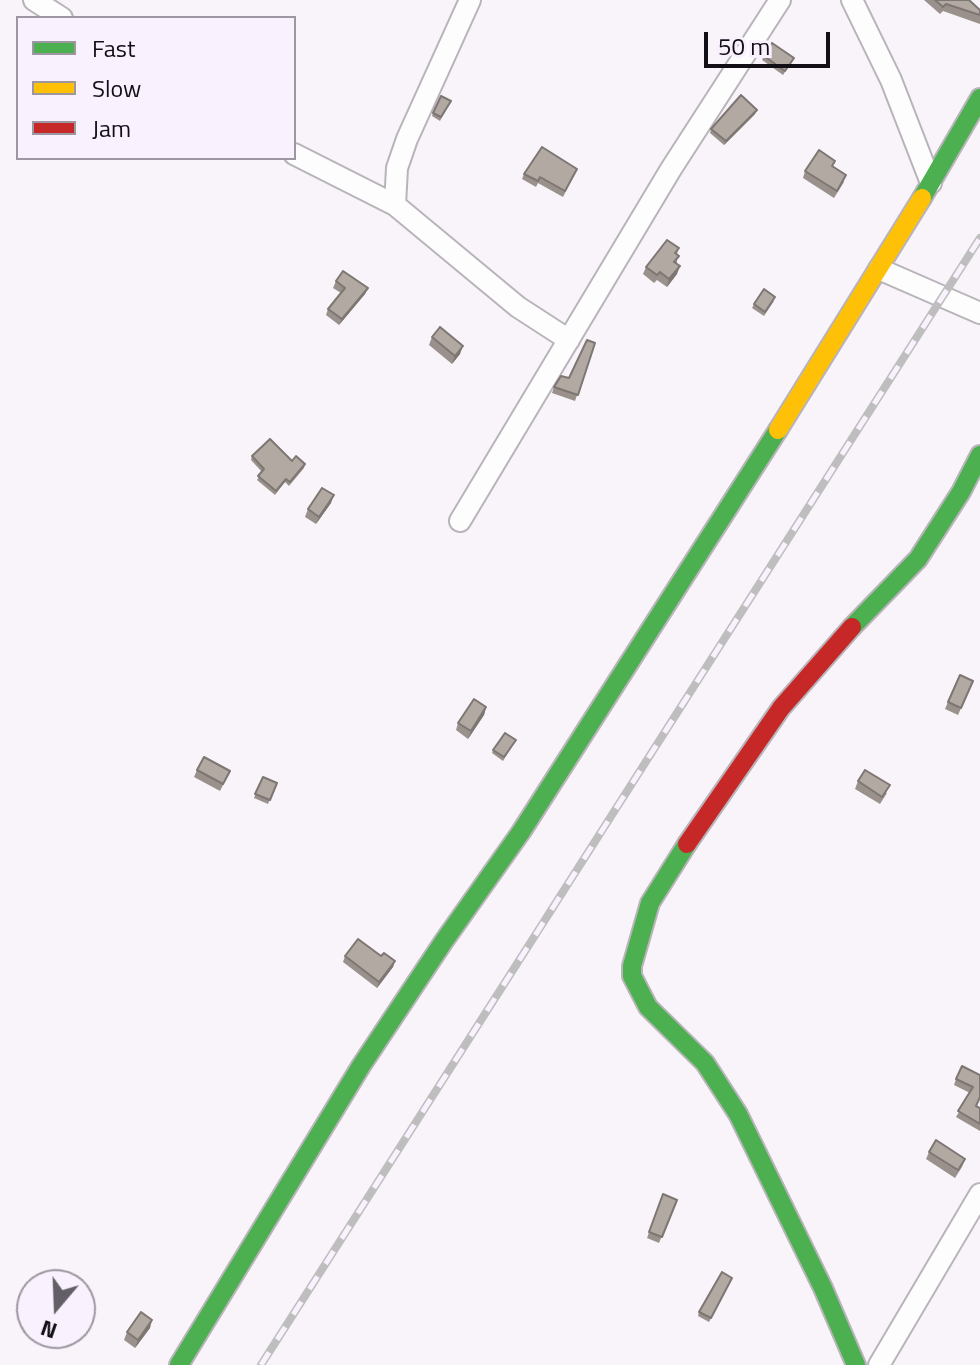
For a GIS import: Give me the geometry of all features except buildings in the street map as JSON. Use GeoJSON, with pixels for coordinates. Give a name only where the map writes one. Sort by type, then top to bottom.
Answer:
{"type":"FeatureCollection","features":[{"type":"Feature","properties":{"kind":"street"},"geometry":{"type":"LineString","coordinates":[[34,0],[59,16]]}},
{"type":"Feature","properties":{"kind":"street"},"geometry":{"type":"LineString","coordinates":[[395,205],[397,168],[407,139],[470,0]]}},
{"type":"Feature","properties":{"kind":"street"},"geometry":{"type":"LineString","coordinates":[[460,521],[671,169],[780,0]]}},
{"type":"Feature","properties":{"kind":"street"},"geometry":{"type":"LineString","coordinates":[[852,0],[891,80],[931,183]]}},
{"type":"Feature","properties":{"kind":"street"},"geometry":{"type":"LineString","coordinates":[[179,1365],[361,1066],[553,782],[879,269],[980,98]]}},
{"type":"Feature","properties":{"kind":"street"},"geometry":{"type":"LineString","coordinates":[[296,155],[395,205],[518,307],[569,340]]}},
{"type":"Feature","properties":{"kind":"street"},"geometry":{"type":"LineString","coordinates":[[879,269],[980,313]]}},
{"type":"Feature","properties":{"kind":"street"},"geometry":{"type":"LineString","coordinates":[[856,1365],[823,1288],[738,1114],[705,1063],[648,1007],[632,976],[632,966],[650,903],[679,856],[781,708],[842,637],[918,559],[961,492],[980,455]]}},
{"type":"Feature","properties":{"kind":"street"},"geometry":{"type":"LineString","coordinates":[[879,1365],[980,1194]]}},
{"type":"Feature","properties":{"kind":"railway"},"geometry":{"type":"LineString","coordinates":[[261,1365],[980,238]]}},
{"type":"Feature","properties":{"kind":"traffic: fast"},"geometry":{"type":"LineString","coordinates":[[922,198],[980,98]]}},
{"type":"Feature","properties":{"kind":"traffic: fast"},"geometry":{"type":"LineString","coordinates":[[179,1365],[361,1066],[521,832],[778,430]]}},
{"type":"Feature","properties":{"kind":"traffic: fast"},"geometry":{"type":"LineString","coordinates":[[852,627],[918,559],[961,492],[980,455]]}},
{"type":"Feature","properties":{"kind":"traffic: fast"},"geometry":{"type":"LineString","coordinates":[[687,844],[650,903],[632,976],[648,1007],[705,1063],[738,1114],[823,1288],[856,1365]]}},
{"type":"Feature","properties":{"kind":"traffic: slow"},"geometry":{"type":"LineString","coordinates":[[778,430],[922,198]]}},
{"type":"Feature","properties":{"kind":"traffic: jam"},"geometry":{"type":"LineString","coordinates":[[687,844],[781,708],[852,627]]}}]}
